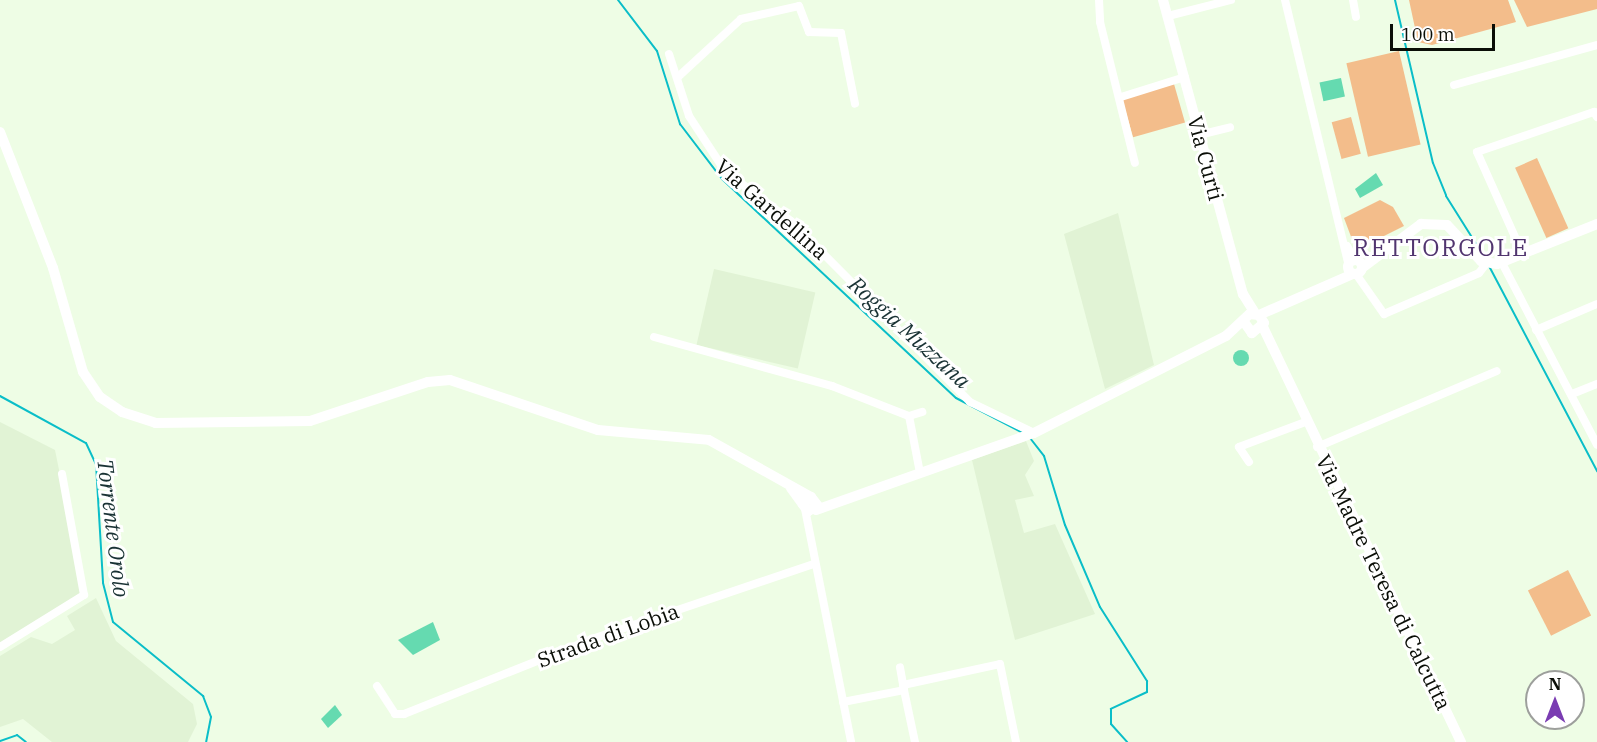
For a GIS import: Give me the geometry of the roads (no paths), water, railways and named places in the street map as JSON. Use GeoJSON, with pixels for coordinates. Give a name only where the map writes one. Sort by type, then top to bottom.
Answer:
{"type":"FeatureCollection","features":[{"type":"Feature","properties":{"kind":"street"},"geometry":{"type":"LineString","coordinates":[[1099,0],[1100,22],[1121,97],[1135,164]]}},
{"type":"Feature","properties":{"kind":"street","name":"Via Curti"},"geometry":{"type":"LineString","coordinates":[[1163,0],[1242,294],[1257,314]]}},
{"type":"Feature","properties":{"kind":"street"},"geometry":{"type":"LineString","coordinates":[[1168,16],[1231,0]]}},
{"type":"Feature","properties":{"kind":"street"},"geometry":{"type":"LineString","coordinates":[[1285,0],[1341,236],[1355,268],[1384,314],[1495,264],[1524,257],[1597,224]]}},
{"type":"Feature","properties":{"kind":"street"},"geometry":{"type":"LineString","coordinates":[[1353,0],[1356,17]]}},
{"type":"Feature","properties":{"kind":"street"},"geometry":{"type":"LineString","coordinates":[[679,76],[741,19],[799,6],[809,32],[841,33],[855,104]]}},
{"type":"Feature","properties":{"kind":"street"},"geometry":{"type":"LineString","coordinates":[[1454,85],[1597,45]]}},
{"type":"Feature","properties":{"kind":"street","name":"Via Gardellina"},"geometry":{"type":"LineString","coordinates":[[669,54],[679,76],[688,116],[725,171],[791,220],[970,402],[1031,434]]}},
{"type":"Feature","properties":{"kind":"street"},"geometry":{"type":"LineString","coordinates":[[1121,97],[1185,77]]}},
{"type":"Feature","properties":{"kind":"street"},"geometry":{"type":"LineString","coordinates":[[1524,257],[1477,152],[1594,112],[1597,117]]}},
{"type":"Feature","properties":{"kind":"street"},"geometry":{"type":"LineString","coordinates":[[1199,135],[1230,127]]}},
{"type":"Feature","properties":{"kind":"street"},"geometry":{"type":"LineString","coordinates":[[0,132],[53,268],[83,372],[100,397],[137,419],[310,422],[428,382],[450,380],[598,430],[709,441],[785,482],[811,505]]}},
{"type":"Feature","properties":{"kind":"street"},"geometry":{"type":"LineString","coordinates":[[811,505],[840,500],[1031,434],[1226,336],[1257,314],[1278,310],[1335,282],[1409,231],[1434,222],[1451,229],[1495,264],[1536,330],[1572,394],[1597,445]]}},
{"type":"Feature","properties":{"kind":"street"},"geometry":{"type":"LineString","coordinates":[[1536,330],[1597,303]]}},
{"type":"Feature","properties":{"kind":"street"},"geometry":{"type":"LineString","coordinates":[[1226,336],[1252,333],[1263,327],[1278,310]]}},
{"type":"Feature","properties":{"kind":"street"},"geometry":{"type":"LineString","coordinates":[[1257,314],[1263,327]]}},
{"type":"Feature","properties":{"kind":"street"},"geometry":{"type":"LineString","coordinates":[[1244,322],[1252,333],[1267,343]]}},
{"type":"Feature","properties":{"kind":"street","name":"Via Madre Teresa di Calcutta"},"geometry":{"type":"LineString","coordinates":[[1263,327],[1267,343],[1461,742]]}},
{"type":"Feature","properties":{"kind":"street"},"geometry":{"type":"LineString","coordinates":[[654,337],[832,386],[909,416],[922,412]]}},
{"type":"Feature","properties":{"kind":"street"},"geometry":{"type":"LineString","coordinates":[[1317,447],[1497,371]]}},
{"type":"Feature","properties":{"kind":"street"},"geometry":{"type":"LineString","coordinates":[[1572,394],[1597,384]]}},
{"type":"Feature","properties":{"kind":"street"},"geometry":{"type":"LineString","coordinates":[[909,416],[920,473]]}},
{"type":"Feature","properties":{"kind":"street"},"geometry":{"type":"LineString","coordinates":[[1249,462],[1239,447],[1305,422]]}},
{"type":"Feature","properties":{"kind":"street"},"geometry":{"type":"LineString","coordinates":[[0,647],[84,596],[62,474]]}},
{"type":"Feature","properties":{"kind":"street"},"geometry":{"type":"LineString","coordinates":[[811,505],[808,531],[851,742]]}},
{"type":"Feature","properties":{"kind":"street","name":"Strada di Lobia"},"geometry":{"type":"LineString","coordinates":[[377,686],[395,714],[405,714],[592,639],[814,564]]}},
{"type":"Feature","properties":{"kind":"street"},"geometry":{"type":"LineString","coordinates":[[843,702],[1000,664],[1016,742]]}},
{"type":"Feature","properties":{"kind":"street"},"geometry":{"type":"LineString","coordinates":[[900,667],[915,742]]}},
{"type":"Feature","properties":{"kind":"waterway","name":"Roggia Muzzana"},"geometry":{"type":"LineString","coordinates":[[618,0],[657,51],[680,124],[722,179],[956,398],[1023,433]]}},
{"type":"Feature","properties":{"kind":"waterway"},"geometry":{"type":"LineString","coordinates":[[1395,0],[1433,163],[1446,196],[1483,255]]}},
{"type":"Feature","properties":{"kind":"waterway"},"geometry":{"type":"LineString","coordinates":[[1489,266],[1597,471]]}},
{"type":"Feature","properties":{"kind":"waterway","name":"Torrente Orolo"},"geometry":{"type":"LineString","coordinates":[[0,396],[86,443],[96,464],[103,583],[113,622],[203,696],[211,717],[206,742]]}},
{"type":"Feature","properties":{"kind":"waterway","name":"Roggia Muzzana"},"geometry":{"type":"LineString","coordinates":[[1030,438],[1044,456],[1065,525],[1100,607],[1147,681],[1147,692],[1111,709],[1111,724],[1127,742]]}},
{"type":"Feature","properties":{"kind":"waterway","name":"Torrente Orolo"},"geometry":{"type":"LineString","coordinates":[[0,741],[17,735],[26,742]]}},
{"type":"Feature","properties":{"kind":"district","name":"RETTORGOLE"},"geometry":{"type":"Point","coordinates":[1441,248]}}]}
